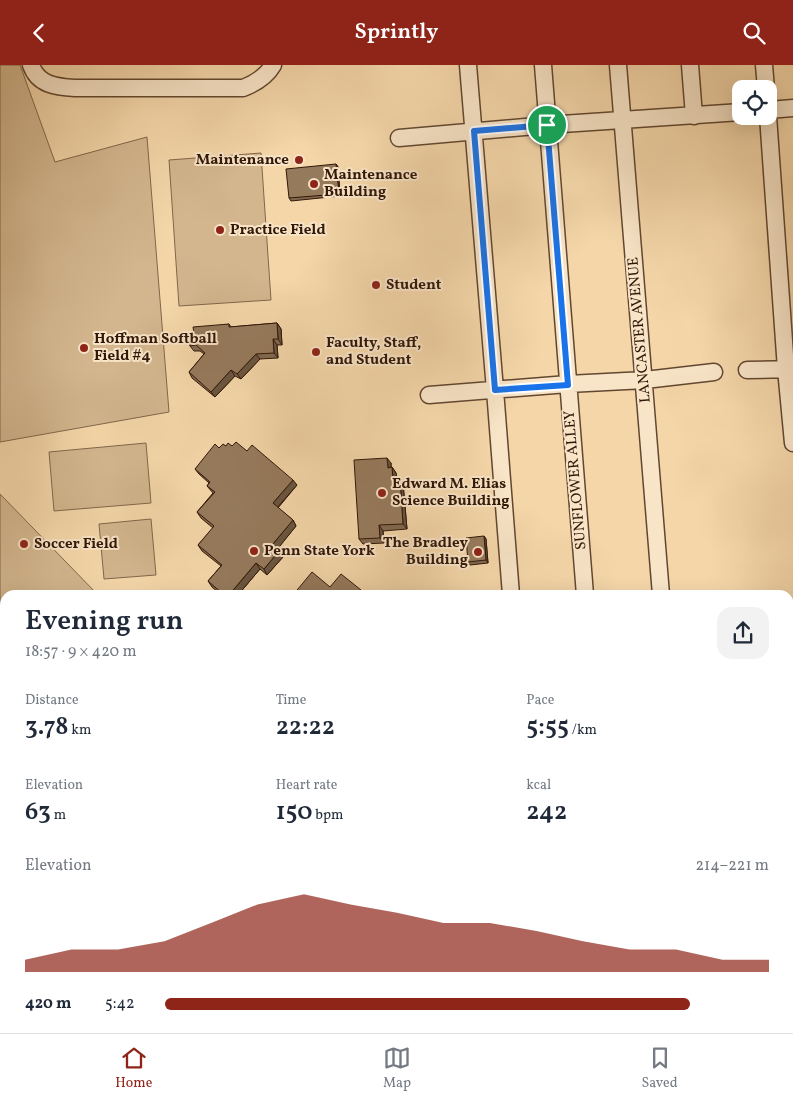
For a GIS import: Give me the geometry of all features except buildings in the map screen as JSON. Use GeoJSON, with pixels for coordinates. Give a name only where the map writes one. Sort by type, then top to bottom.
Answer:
{"type":"FeatureCollection","features":[{"type":"Feature","properties":{"kind":"street"},"geometry":{"type":"LineString","coordinates":[[30,65],[37,76],[46,82],[54,86],[75,88],[243,88],[265,76],[273,65]]}},
{"type":"Feature","properties":{"kind":"street"},"geometry":{"type":"LineString","coordinates":[[468,65],[511,590]]}},
{"type":"Feature","properties":{"kind":"street","name":"SUNFLOWER ALLEY"},"geometry":{"type":"LineString","coordinates":[[543,65],[585,590]]}},
{"type":"Feature","properties":{"kind":"street","name":"LANCASTER AVENUE"},"geometry":{"type":"LineString","coordinates":[[618,65],[662,590]]}},
{"type":"Feature","properties":{"kind":"street"},"geometry":{"type":"LineString","coordinates":[[690,65],[694,116]]}},
{"type":"Feature","properties":{"kind":"street"},"geometry":{"type":"LineString","coordinates":[[764,65],[765,80]]}},
{"type":"Feature","properties":{"kind":"street"},"geometry":{"type":"LineString","coordinates":[[777,109],[793,108]]}},
{"type":"Feature","properties":{"kind":"street"},"geometry":{"type":"LineString","coordinates":[[399,138],[623,119],[732,113]]}},
{"type":"Feature","properties":{"kind":"street"},"geometry":{"type":"LineString","coordinates":[[769,125],[789,369],[793,443]]}},
{"type":"Feature","properties":{"kind":"street"},"geometry":{"type":"LineString","coordinates":[[747,370],[789,369]]}},
{"type":"Feature","properties":{"kind":"street"},"geometry":{"type":"LineString","coordinates":[[429,395],[645,380],[714,371]]}},
{"type":"Feature","properties":{"kind":"shaded area"},"geometry":{"type":"Polygon","coordinates":[[[0,65],[20,65],[55,162],[147,137],[169,412],[0,442],[0,65]]]}},
{"type":"Feature","properties":{"kind":"shaded area","name":"Practice Field"},"geometry":{"type":"Polygon","coordinates":[[[261,153],[271,300],[179,306],[169,160],[261,153]]]}},
{"type":"Feature","properties":{"kind":"shaded area"},"geometry":{"type":"Polygon","coordinates":[[[146,443],[151,503],[54,511],[49,452],[146,443]]]}},
{"type":"Feature","properties":{"kind":"shaded area","name":"Soccer Field"},"geometry":{"type":"Polygon","coordinates":[[[0,494],[93,590],[0,590],[0,494]]]}},
{"type":"Feature","properties":{"kind":"shaded area"},"geometry":{"type":"Polygon","coordinates":[[[151,519],[156,575],[104,579],[99,524],[151,519]]]}},
{"type":"Feature","properties":{"kind":"place","name":"Maintenance"},"geometry":{"type":"Point","coordinates":[299,160]}},
{"type":"Feature","properties":{"kind":"place","name":"Maintenance Building"},"geometry":{"type":"Point","coordinates":[314,184]}},
{"type":"Feature","properties":{"kind":"place","name":"Practice Field"},"geometry":{"type":"Point","coordinates":[220,230]}},
{"type":"Feature","properties":{"kind":"place","name":"Student"},"geometry":{"type":"Point","coordinates":[376,285]}},
{"type":"Feature","properties":{"kind":"place","name":"Hoffman Softball Field #4"},"geometry":{"type":"Point","coordinates":[84,348]}},
{"type":"Feature","properties":{"kind":"place","name":"Faculty, Staff, and Student"},"geometry":{"type":"Point","coordinates":[316,352]}},
{"type":"Feature","properties":{"kind":"place","name":"Edward M. Elias Science Building"},"geometry":{"type":"Point","coordinates":[382,493]}},
{"type":"Feature","properties":{"kind":"place","name":"Soccer Field"},"geometry":{"type":"Point","coordinates":[24,544]}},
{"type":"Feature","properties":{"kind":"place","name":"Penn State York"},"geometry":{"type":"Point","coordinates":[254,551]}},
{"type":"Feature","properties":{"kind":"place","name":"The Bradley Building"},"geometry":{"type":"Point","coordinates":[478,552]}},
{"type":"Feature","properties":{"kind":"route"},"geometry":{"type":"LineString","coordinates":[[547,125],[568,385],[495,390],[474,131],[547,125]]}}]}
